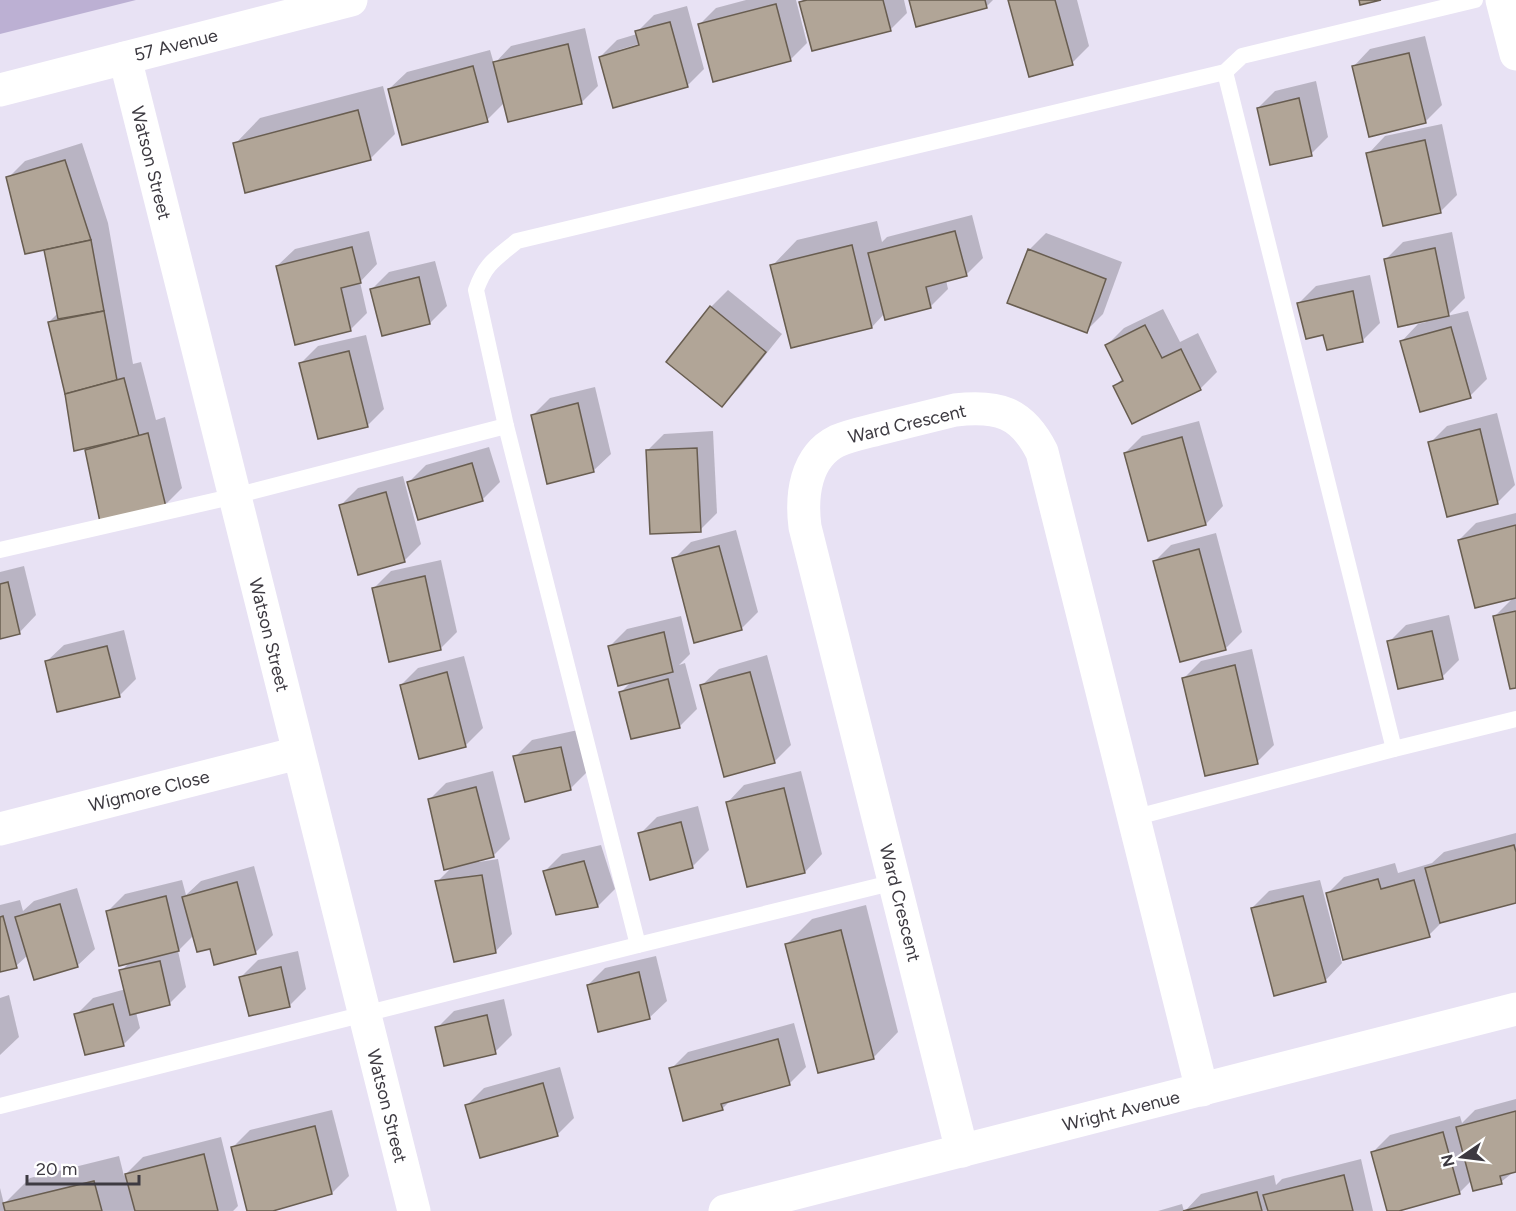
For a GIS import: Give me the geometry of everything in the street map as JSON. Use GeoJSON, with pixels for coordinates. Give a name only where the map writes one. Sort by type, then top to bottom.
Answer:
{"type":"FeatureCollection","features":[{"type":"Feature","properties":{"kind":"street","name":"57 Avenue"},"geometry":{"type":"LineString","coordinates":[[0,90],[351,0]]}},
{"type":"Feature","properties":{"kind":"street"},"geometry":{"type":"LineString","coordinates":[[1502,0],[1516,54]]}},
{"type":"Feature","properties":{"kind":"street","name":"Watson Street"},"geometry":{"type":"LineString","coordinates":[[125,58],[414,1211]]}},
{"type":"Feature","properties":{"kind":"street","name":"Ward Crescent"},"geometry":{"type":"LineString","coordinates":[[962,1151],[805,527],[803,506],[805,486],[812,466],[821,453],[835,442],[852,435],[971,408],[1014,416],[1034,437],[1042,452],[1202,1090]]}},
{"type":"Feature","properties":{"kind":"street","name":"Wigmore Close"},"geometry":{"type":"LineString","coordinates":[[0,829],[298,753]]}},
{"type":"Feature","properties":{"kind":"street","name":"Wright Avenue"},"geometry":{"type":"LineString","coordinates":[[725,1211],[1516,1009]]}},
{"type":"Feature","properties":{"kind":"lane"},"geometry":{"type":"LineString","coordinates":[[638,945],[506,426],[476,290],[482,273],[516,241],[1225,72],[1242,56],[1475,0]]}},
{"type":"Feature","properties":{"kind":"lane"},"geometry":{"type":"LineString","coordinates":[[1225,72],[1394,749]]}},
{"type":"Feature","properties":{"kind":"lane"},"geometry":{"type":"LineString","coordinates":[[0,549],[235,496],[506,426]]}},
{"type":"Feature","properties":{"kind":"lane"},"geometry":{"type":"LineString","coordinates":[[1133,818],[1516,719]]}},
{"type":"Feature","properties":{"kind":"lane"},"geometry":{"type":"LineString","coordinates":[[0,1106],[895,882]]}},
{"type":"Feature","properties":{"kind":"shaded area"},"geometry":{"type":"Polygon","coordinates":[[[0,0],[136,0],[0,34],[0,0]]]}},
{"type":"Feature","properties":{"kind":"building"},"geometry":{"type":"Polygon","coordinates":[[[807,0],[883,0],[891,31],[812,51],[799,2],[807,0]]]}},
{"type":"Feature","properties":{"kind":"building"},"geometry":{"type":"Polygon","coordinates":[[[909,0],[985,0],[987,8],[916,27],[909,0]]]}},
{"type":"Feature","properties":{"kind":"building"},"geometry":{"type":"Polygon","coordinates":[[[1008,0],[1055,0],[1073,65],[1029,77],[1008,0]]]}},
{"type":"Feature","properties":{"kind":"building"},"geometry":{"type":"Polygon","coordinates":[[[1359,0],[1381,0],[1360,5],[1359,0]]]}},
{"type":"Feature","properties":{"kind":"building"},"geometry":{"type":"Polygon","coordinates":[[[776,4],[791,61],[713,82],[698,24],[776,4]]]}},
{"type":"Feature","properties":{"kind":"building"},"geometry":{"type":"Polygon","coordinates":[[[670,22],[688,87],[613,108],[599,57],[639,45],[635,31],[670,22]]]}},
{"type":"Feature","properties":{"kind":"building"},"geometry":{"type":"Polygon","coordinates":[[[568,44],[582,104],[508,122],[493,62],[568,44]]]}},
{"type":"Feature","properties":{"kind":"building"},"geometry":{"type":"Polygon","coordinates":[[[1409,53],[1426,123],[1369,137],[1352,66],[1409,53]]]}},
{"type":"Feature","properties":{"kind":"building"},"geometry":{"type":"Polygon","coordinates":[[[473,66],[488,122],[402,145],[388,89],[473,66]]]}},
{"type":"Feature","properties":{"kind":"building"},"geometry":{"type":"Polygon","coordinates":[[[1299,98],[1312,156],[1270,165],[1257,108],[1299,98]]]}},
{"type":"Feature","properties":{"kind":"building"},"geometry":{"type":"Polygon","coordinates":[[[358,110],[371,160],[245,193],[233,143],[358,110]]]}},
{"type":"Feature","properties":{"kind":"building"},"geometry":{"type":"Polygon","coordinates":[[[1425,140],[1441,213],[1383,226],[1366,153],[1425,140]]]}},
{"type":"Feature","properties":{"kind":"building"},"geometry":{"type":"Polygon","coordinates":[[[65,160],[91,240],[25,254],[6,177],[65,160]]]}},
{"type":"Feature","properties":{"kind":"building"},"geometry":{"type":"Polygon","coordinates":[[[955,231],[967,276],[926,287],[931,308],[885,320],[868,253],[955,231]]]}},
{"type":"Feature","properties":{"kind":"building"},"geometry":{"type":"Polygon","coordinates":[[[91,240],[104,311],[58,319],[44,250],[91,240]]]}},
{"type":"Feature","properties":{"kind":"building"},"geometry":{"type":"Polygon","coordinates":[[[852,245],[872,328],[791,348],[770,265],[852,245]]]}},
{"type":"Feature","properties":{"kind":"building"},"geometry":{"type":"Polygon","coordinates":[[[352,247],[361,283],[341,288],[351,331],[295,345],[276,266],[352,247]]]}},
{"type":"Feature","properties":{"kind":"building"},"geometry":{"type":"Polygon","coordinates":[[[1435,248],[1449,316],[1398,327],[1384,259],[1435,248]]]}},
{"type":"Feature","properties":{"kind":"building"},"geometry":{"type":"Polygon","coordinates":[[[1028,249],[1106,279],[1087,333],[1007,303],[1028,249]]]}},
{"type":"Feature","properties":{"kind":"building"},"geometry":{"type":"Polygon","coordinates":[[[419,277],[430,324],[382,336],[370,289],[419,277]]]}},
{"type":"Feature","properties":{"kind":"building"},"geometry":{"type":"Polygon","coordinates":[[[1353,291],[1363,342],[1327,350],[1323,335],[1306,339],[1297,303],[1353,291]]]}},
{"type":"Feature","properties":{"kind":"building"},"geometry":{"type":"Polygon","coordinates":[[[710,306],[766,352],[722,407],[666,362],[710,306]]]}},
{"type":"Feature","properties":{"kind":"building"},"geometry":{"type":"Polygon","coordinates":[[[104,311],[117,380],[65,394],[48,322],[104,311]]]}},
{"type":"Feature","properties":{"kind":"building"},"geometry":{"type":"Polygon","coordinates":[[[1145,325],[1162,358],[1181,349],[1201,390],[1132,424],[1113,386],[1123,381],[1105,345],[1145,325]]]}},
{"type":"Feature","properties":{"kind":"building"},"geometry":{"type":"Polygon","coordinates":[[[1451,327],[1471,398],[1420,412],[1400,341],[1451,327]]]}},
{"type":"Feature","properties":{"kind":"building"},"geometry":{"type":"Polygon","coordinates":[[[349,351],[368,427],[318,439],[299,363],[349,351]]]}},
{"type":"Feature","properties":{"kind":"building"},"geometry":{"type":"Polygon","coordinates":[[[124,378],[139,436],[74,451],[65,394],[124,378]]]}},
{"type":"Feature","properties":{"kind":"building"},"geometry":{"type":"Polygon","coordinates":[[[578,403],[594,472],[547,484],[531,415],[578,403]]]}},
{"type":"Feature","properties":{"kind":"building"},"geometry":{"type":"Polygon","coordinates":[[[1480,429],[1498,504],[1447,517],[1428,442],[1480,429]]]}},
{"type":"Feature","properties":{"kind":"building"},"geometry":{"type":"Polygon","coordinates":[[[148,433],[166,507],[100,522],[85,450],[148,433]]]}},
{"type":"Feature","properties":{"kind":"building"},"geometry":{"type":"Polygon","coordinates":[[[1182,437],[1206,525],[1148,541],[1124,453],[1182,437]]]}},
{"type":"Feature","properties":{"kind":"building"},"geometry":{"type":"Polygon","coordinates":[[[697,448],[701,532],[650,534],[646,450],[697,448]]]}},
{"type":"Feature","properties":{"kind":"building"},"geometry":{"type":"Polygon","coordinates":[[[472,463],[483,501],[418,520],[407,482],[472,463]]]}},
{"type":"Feature","properties":{"kind":"building"},"geometry":{"type":"Polygon","coordinates":[[[386,492],[405,562],[358,575],[339,505],[386,492]]]}},
{"type":"Feature","properties":{"kind":"building"},"geometry":{"type":"Polygon","coordinates":[[[1516,525],[1516,598],[1475,608],[1458,540],[1516,525]]]}},
{"type":"Feature","properties":{"kind":"building"},"geometry":{"type":"Polygon","coordinates":[[[719,546],[742,630],[694,643],[672,558],[719,546]]]}},
{"type":"Feature","properties":{"kind":"building"},"geometry":{"type":"Polygon","coordinates":[[[1199,549],[1226,650],[1180,662],[1153,561],[1199,549]]]}},
{"type":"Feature","properties":{"kind":"building"},"geometry":{"type":"Polygon","coordinates":[[[425,576],[441,650],[389,662],[372,588],[425,576]]]}},
{"type":"Feature","properties":{"kind":"building"},"geometry":{"type":"Polygon","coordinates":[[[8,582],[20,634],[0,639],[0,584],[8,582]]]}},
{"type":"Feature","properties":{"kind":"building"},"geometry":{"type":"Polygon","coordinates":[[[1516,611],[1516,688],[1510,689],[1493,616],[1516,611]]]}},
{"type":"Feature","properties":{"kind":"building"},"geometry":{"type":"Polygon","coordinates":[[[1432,631],[1443,679],[1398,689],[1387,641],[1432,631]]]}},
{"type":"Feature","properties":{"kind":"building"},"geometry":{"type":"Polygon","coordinates":[[[664,632],[673,672],[618,686],[608,646],[664,632]]]}},
{"type":"Feature","properties":{"kind":"building"},"geometry":{"type":"Polygon","coordinates":[[[107,646],[120,697],[57,712],[45,661],[107,646]]]}},
{"type":"Feature","properties":{"kind":"building"},"geometry":{"type":"Polygon","coordinates":[[[1235,665],[1258,764],[1205,776],[1182,678],[1235,665]]]}},
{"type":"Feature","properties":{"kind":"building"},"geometry":{"type":"Polygon","coordinates":[[[447,672],[466,747],[419,759],[400,685],[447,672]]]}},
{"type":"Feature","properties":{"kind":"building"},"geometry":{"type":"Polygon","coordinates":[[[750,672],[775,763],[724,777],[700,685],[750,672]]]}},
{"type":"Feature","properties":{"kind":"building"},"geometry":{"type":"Polygon","coordinates":[[[668,679],[680,728],[631,739],[619,692],[668,679]]]}},
{"type":"Feature","properties":{"kind":"building"},"geometry":{"type":"Polygon","coordinates":[[[561,747],[571,790],[525,802],[513,756],[561,747]]]}},
{"type":"Feature","properties":{"kind":"building"},"geometry":{"type":"Polygon","coordinates":[[[476,787],[494,857],[444,870],[428,799],[476,787]]]}},
{"type":"Feature","properties":{"kind":"building"},"geometry":{"type":"Polygon","coordinates":[[[784,788],[805,873],[747,887],[726,802],[784,788]]]}},
{"type":"Feature","properties":{"kind":"building"},"geometry":{"type":"Polygon","coordinates":[[[681,822],[693,868],[650,880],[638,833],[681,822]]]}},
{"type":"Feature","properties":{"kind":"building"},"geometry":{"type":"Polygon","coordinates":[[[1514,845],[1516,903],[1440,923],[1425,868],[1514,845]]]}},
{"type":"Feature","properties":{"kind":"building"},"geometry":{"type":"Polygon","coordinates":[[[584,861],[598,907],[556,915],[543,871],[584,861]]]}},
{"type":"Feature","properties":{"kind":"building"},"geometry":{"type":"Polygon","coordinates":[[[482,875],[496,953],[454,962],[435,881],[482,875]]]}},
{"type":"Feature","properties":{"kind":"building"},"geometry":{"type":"Polygon","coordinates":[[[1378,879],[1381,889],[1414,880],[1430,937],[1343,960],[1326,893],[1378,879]]]}},
{"type":"Feature","properties":{"kind":"building"},"geometry":{"type":"Polygon","coordinates":[[[237,882],[256,954],[214,965],[210,949],[197,952],[182,897],[237,882]]]}},
{"type":"Feature","properties":{"kind":"building"},"geometry":{"type":"Polygon","coordinates":[[[166,896],[179,951],[119,966],[106,911],[166,896]]]}},
{"type":"Feature","properties":{"kind":"building"},"geometry":{"type":"Polygon","coordinates":[[[1303,896],[1326,982],[1274,996],[1251,908],[1303,896]]]}},
{"type":"Feature","properties":{"kind":"building"},"geometry":{"type":"Polygon","coordinates":[[[60,904],[78,967],[34,980],[15,917],[60,904]]]}},
{"type":"Feature","properties":{"kind":"building"},"geometry":{"type":"Polygon","coordinates":[[[3,916],[17,968],[0,972],[0,917],[3,916]]]}},
{"type":"Feature","properties":{"kind":"building"},"geometry":{"type":"Polygon","coordinates":[[[841,930],[874,1059],[818,1073],[785,944],[841,930]]]}},
{"type":"Feature","properties":{"kind":"building"},"geometry":{"type":"Polygon","coordinates":[[[160,961],[170,1005],[130,1015],[119,970],[160,961]]]}},
{"type":"Feature","properties":{"kind":"building"},"geometry":{"type":"Polygon","coordinates":[[[281,967],[290,1007],[249,1016],[239,977],[281,967]]]}},
{"type":"Feature","properties":{"kind":"building"},"geometry":{"type":"Polygon","coordinates":[[[639,972],[650,1019],[598,1032],[587,985],[639,972]]]}},
{"type":"Feature","properties":{"kind":"building"},"geometry":{"type":"Polygon","coordinates":[[[113,1004],[124,1046],[85,1055],[74,1014],[113,1004]]]}},
{"type":"Feature","properties":{"kind":"building"},"geometry":{"type":"Polygon","coordinates":[[[487,1015],[496,1054],[444,1066],[435,1027],[487,1015]]]}},
{"type":"Feature","properties":{"kind":"building"},"geometry":{"type":"Polygon","coordinates":[[[778,1039],[790,1085],[721,1104],[723,1110],[683,1121],[669,1068],[778,1039]]]}},
{"type":"Feature","properties":{"kind":"building"},"geometry":{"type":"Polygon","coordinates":[[[543,1083],[558,1136],[480,1158],[465,1105],[543,1083]]]}},
{"type":"Feature","properties":{"kind":"building"},"geometry":{"type":"Polygon","coordinates":[[[1516,1111],[1516,1172],[1500,1176],[1502,1184],[1473,1191],[1456,1127],[1516,1111]]]}},
{"type":"Feature","properties":{"kind":"building"},"geometry":{"type":"Polygon","coordinates":[[[315,1126],[332,1194],[273,1211],[247,1211],[231,1147],[315,1126]]]}},
{"type":"Feature","properties":{"kind":"building"},"geometry":{"type":"Polygon","coordinates":[[[1443,1132],[1460,1194],[1399,1211],[1387,1211],[1371,1152],[1443,1132]]]}},
{"type":"Feature","properties":{"kind":"building"},"geometry":{"type":"Polygon","coordinates":[[[204,1154],[218,1211],[135,1211],[125,1174],[204,1154]]]}},
{"type":"Feature","properties":{"kind":"building"},"geometry":{"type":"Polygon","coordinates":[[[1344,1175],[1353,1211],[1268,1211],[1263,1195],[1344,1175]]]}},
{"type":"Feature","properties":{"kind":"building"},"geometry":{"type":"Polygon","coordinates":[[[94,1181],[102,1211],[5,1211],[3,1203],[94,1181]]]}},
{"type":"Feature","properties":{"kind":"building"},"geometry":{"type":"Polygon","coordinates":[[[1257,1192],[1262,1211],[1183,1211],[1257,1192]]]}}]}
